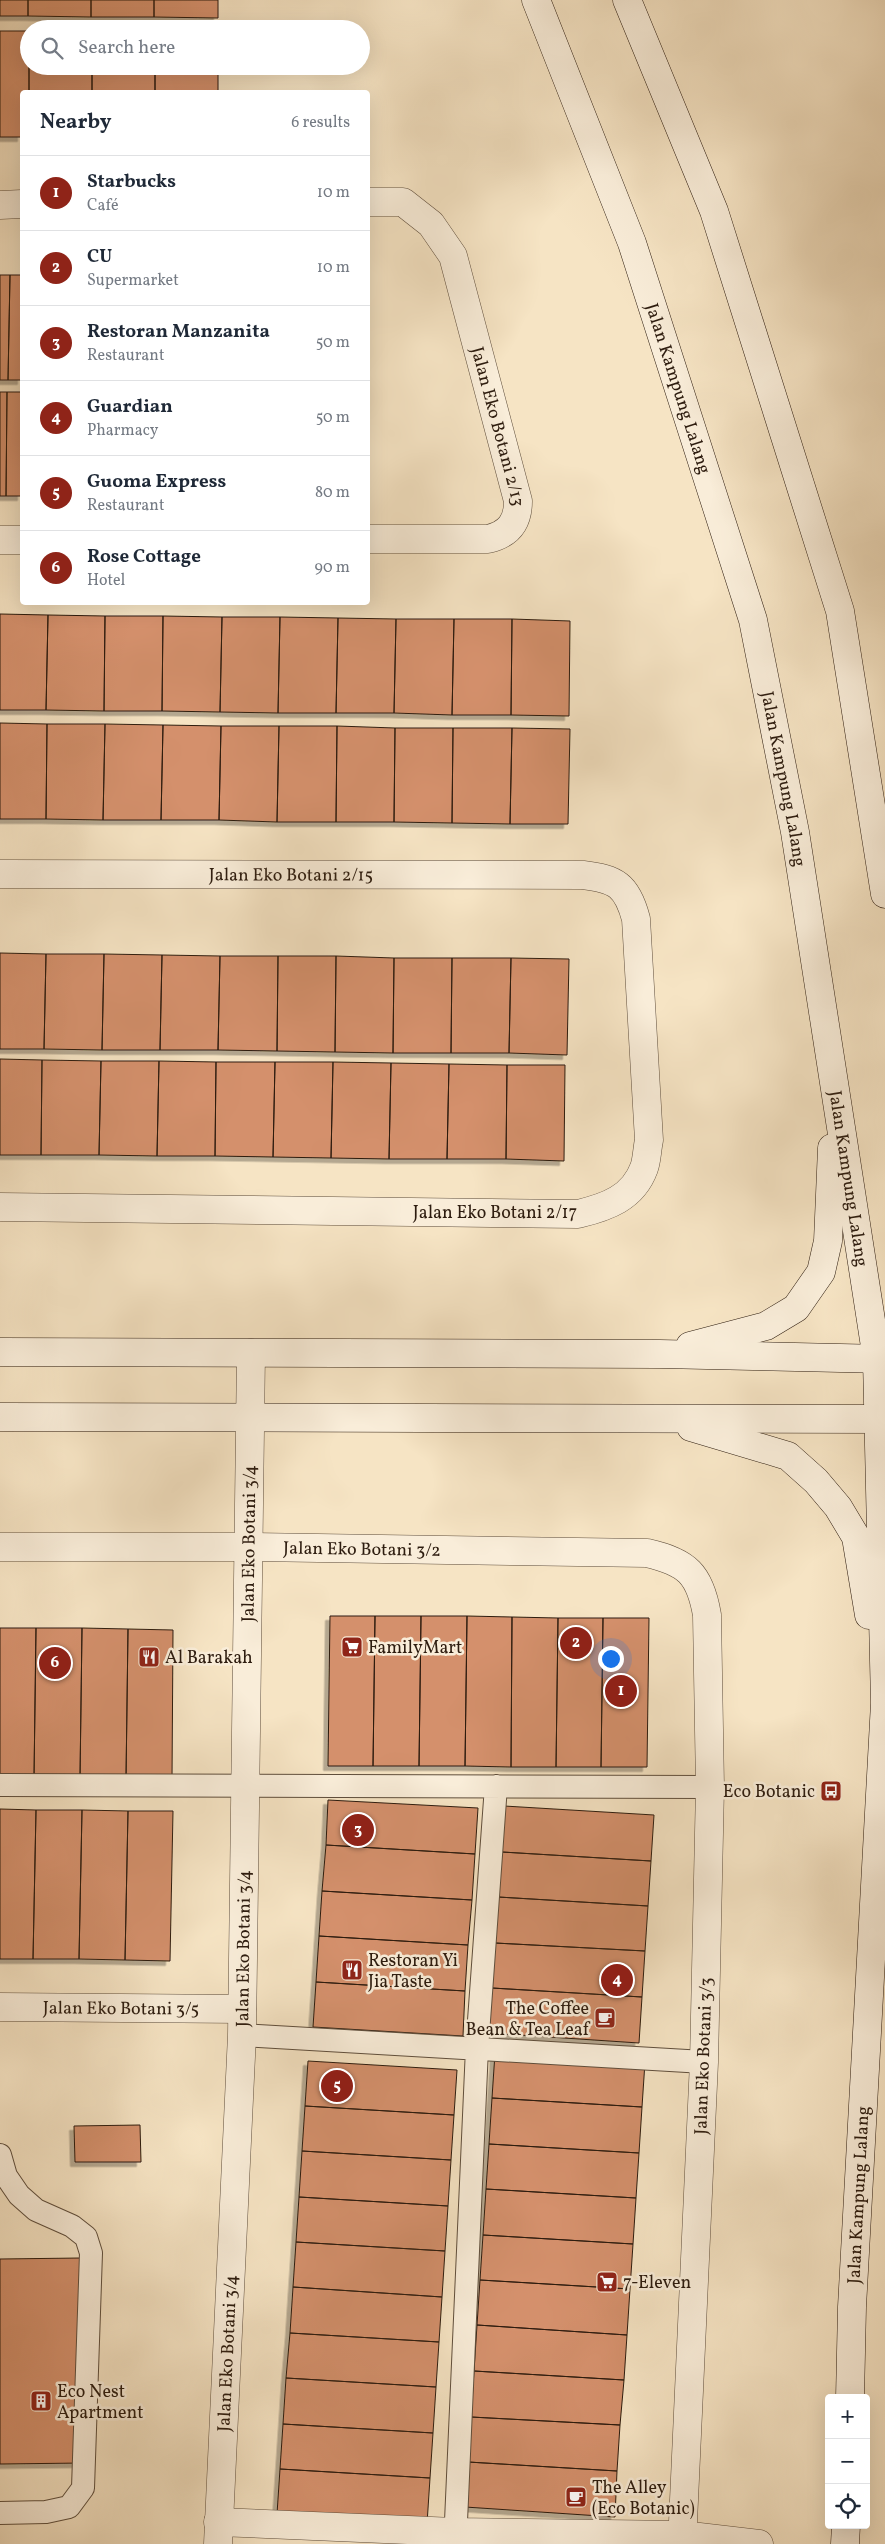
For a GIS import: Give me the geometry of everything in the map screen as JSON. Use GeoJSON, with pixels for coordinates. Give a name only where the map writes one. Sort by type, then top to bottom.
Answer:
{"type":"FeatureCollection","features":[{"type":"Feature","properties":{"kind":"street","name":"Jalan Kampung Lalang"},"geometry":{"type":"LineString","coordinates":[[536,0],[632,243],[753,620],[795,832],[834,1085],[881,1359],[884,1703],[852,2307],[850,2394]]}},
{"type":"Feature","properties":{"kind":"street"},"geometry":{"type":"LineString","coordinates":[[627,0],[714,211],[840,611],[885,894]]}},
{"type":"Feature","properties":{"kind":"street","name":"Jalan Eko Botani 2/13"},"geometry":{"type":"LineString","coordinates":[[370,202],[403,202],[431,224],[453,256],[518,501],[518,514],[512,527],[502,536],[488,539],[370,539]]}},
{"type":"Feature","properties":{"kind":"street"},"geometry":{"type":"LineString","coordinates":[[0,204],[20,204]]}},
{"type":"Feature","properties":{"kind":"street"},"geometry":{"type":"LineString","coordinates":[[0,540],[20,540]]}},
{"type":"Feature","properties":{"kind":"street","name":"Jalan Eko Botani 2/15"},"geometry":{"type":"LineString","coordinates":[[0,874],[583,875]]}},
{"type":"Feature","properties":{"kind":"street","name":"Jalan Eko Botani 2/17"},"geometry":{"type":"LineString","coordinates":[[0,1207],[578,1214],[606,1208],[629,1192],[644,1168],[649,1140],[636,919],[631,902],[622,888],[608,878],[583,875]]}},
{"type":"Feature","properties":{"kind":"street"},"geometry":{"type":"LineString","coordinates":[[660,1354],[766,1326],[796,1308],[821,1272],[828,1241],[834,1085]]}},
{"type":"Feature","properties":{"kind":"street"},"geometry":{"type":"LineString","coordinates":[[0,1352],[660,1354],[881,1359]]}},
{"type":"Feature","properties":{"kind":"street","name":"Jalan Eko Botani 3/4"},"geometry":{"type":"LineString","coordinates":[[218,2533],[242,2035],[252,1353]]}},
{"type":"Feature","properties":{"kind":"street"},"geometry":{"type":"LineString","coordinates":[[0,1417],[882,1419]]}},
{"type":"Feature","properties":{"kind":"street"},"geometry":{"type":"LineString","coordinates":[[660,1418],[788,1456],[816,1480],[838,1507],[856,1537],[884,1703]]}},
{"type":"Feature","properties":{"kind":"street","name":"Jalan Eko Botani 3/2"},"geometry":{"type":"LineString","coordinates":[[0,1547],[249,1547],[647,1553],[671,1558],[690,1572]]}},
{"type":"Feature","properties":{"kind":"street","name":"Jalan Eko Botani 3/3"},"geometry":{"type":"LineString","coordinates":[[682,2540],[704,2062],[710,1786],[707,1615],[703,1592],[690,1572]]}},
{"type":"Feature","properties":{"kind":"street","name":"Jalan Eko Botani 3/5"},"geometry":{"type":"LineString","coordinates":[[0,2007],[242,2009]]}},
{"type":"Feature","properties":{"kind":"street"},"geometry":{"type":"LineString","coordinates":[[845,2544],[846,2529]]}},
{"type":"Feature","properties":{"kind":"street"},"geometry":{"type":"LineString","coordinates":[[218,2533],[682,2540],[759,2544]]}},
{"type":"Feature","properties":{"kind":"lane"},"geometry":{"type":"LineString","coordinates":[[0,1785],[245,1787],[710,1786]]}},
{"type":"Feature","properties":{"kind":"lane"},"geometry":{"type":"LineString","coordinates":[[455,2538],[477,2048],[496,1786]]}},
{"type":"Feature","properties":{"kind":"lane"},"geometry":{"type":"LineString","coordinates":[[242,2035],[704,2062]]}},
{"type":"Feature","properties":{"kind":"lane"},"geometry":{"type":"LineString","coordinates":[[0,2154],[6,2176],[19,2195],[36,2210],[72,2226],[86,2237],[91,2252],[83,2488],[69,2506],[46,2512],[0,2513]]}},
{"type":"Feature","properties":{"kind":"building"},"geometry":{"type":"Polygon","coordinates":[[[0,0],[28,0],[28,16],[0,16],[0,0]]]}},
{"type":"Feature","properties":{"kind":"building"},"geometry":{"type":"Polygon","coordinates":[[[28,0],[91,0],[91,17],[28,16],[28,0]]]}},
{"type":"Feature","properties":{"kind":"building"},"geometry":{"type":"Polygon","coordinates":[[[91,0],[154,0],[154,17],[91,17],[91,0]]]}},
{"type":"Feature","properties":{"kind":"building"},"geometry":{"type":"Polygon","coordinates":[[[154,0],[218,0],[218,18],[154,17],[154,0]]]}},
{"type":"Feature","properties":{"kind":"building"},"geometry":{"type":"Polygon","coordinates":[[[0,31],[20,31],[20,75],[29,75],[29,90],[20,90],[20,137],[0,137],[0,31]]]}},
{"type":"Feature","properties":{"kind":"building"},"geometry":{"type":"Polygon","coordinates":[[[29,75],[92,75],[92,90],[29,90],[29,75]]]}},
{"type":"Feature","properties":{"kind":"building"},"geometry":{"type":"Polygon","coordinates":[[[92,75],[155,75],[155,90],[92,90],[92,75]]]}},
{"type":"Feature","properties":{"kind":"building"},"geometry":{"type":"Polygon","coordinates":[[[155,75],[218,75],[218,90],[155,90],[155,75]]]}},
{"type":"Feature","properties":{"kind":"building"},"geometry":{"type":"Polygon","coordinates":[[[0,275],[10,275],[8,380],[0,380],[0,275]]]}},
{"type":"Feature","properties":{"kind":"building"},"geometry":{"type":"Polygon","coordinates":[[[10,275],[20,275],[20,380],[8,380],[10,275]]]}},
{"type":"Feature","properties":{"kind":"building"},"geometry":{"type":"Polygon","coordinates":[[[0,392],[7,392],[6,496],[0,496],[0,392]]]}},
{"type":"Feature","properties":{"kind":"building"},"geometry":{"type":"Polygon","coordinates":[[[7,392],[20,392],[20,496],[6,496],[7,392]]]}},
{"type":"Feature","properties":{"kind":"building"},"geometry":{"type":"Polygon","coordinates":[[[0,614],[48,615],[46,710],[0,710],[0,614]]]}},
{"type":"Feature","properties":{"kind":"building"},"geometry":{"type":"Polygon","coordinates":[[[48,615],[105,616],[104,711],[46,710],[48,615]]]}},
{"type":"Feature","properties":{"kind":"building"},"geometry":{"type":"Polygon","coordinates":[[[105,616],[163,616],[162,711],[104,711],[105,616]]]}},
{"type":"Feature","properties":{"kind":"building"},"geometry":{"type":"Polygon","coordinates":[[[163,616],[222,617],[220,712],[162,711],[163,616]]]}},
{"type":"Feature","properties":{"kind":"building"},"geometry":{"type":"Polygon","coordinates":[[[222,617],[280,617],[278,713],[220,712],[222,617]]]}},
{"type":"Feature","properties":{"kind":"building"},"geometry":{"type":"Polygon","coordinates":[[[280,617],[338,618],[336,713],[278,713],[280,617]]]}},
{"type":"Feature","properties":{"kind":"building"},"geometry":{"type":"Polygon","coordinates":[[[338,618],[396,619],[394,713],[336,713],[338,618]]]}},
{"type":"Feature","properties":{"kind":"building"},"geometry":{"type":"Polygon","coordinates":[[[396,619],[454,619],[452,715],[394,713],[396,619]]]}},
{"type":"Feature","properties":{"kind":"building"},"geometry":{"type":"Polygon","coordinates":[[[454,619],[512,619],[511,715],[452,715],[454,619]]]}},
{"type":"Feature","properties":{"kind":"building"},"geometry":{"type":"Polygon","coordinates":[[[512,619],[570,621],[569,716],[511,715],[512,619]]]}},
{"type":"Feature","properties":{"kind":"building"},"geometry":{"type":"Polygon","coordinates":[[[0,723],[47,724],[46,819],[0,819],[0,723]]]}},
{"type":"Feature","properties":{"kind":"building"},"geometry":{"type":"Polygon","coordinates":[[[47,724],[105,724],[103,820],[46,819],[47,724]]]}},
{"type":"Feature","properties":{"kind":"building"},"geometry":{"type":"Polygon","coordinates":[[[105,724],[163,725],[161,820],[103,820],[105,724]]]}},
{"type":"Feature","properties":{"kind":"building"},"geometry":{"type":"Polygon","coordinates":[[[163,725],[221,726],[219,820],[161,820],[163,725]]]}},
{"type":"Feature","properties":{"kind":"building"},"geometry":{"type":"Polygon","coordinates":[[[221,726],[279,726],[277,822],[219,820],[221,726]]]}},
{"type":"Feature","properties":{"kind":"building"},"geometry":{"type":"Polygon","coordinates":[[[279,726],[337,726],[336,822],[277,822],[279,726]]]}},
{"type":"Feature","properties":{"kind":"building"},"geometry":{"type":"Polygon","coordinates":[[[337,726],[395,728],[394,822],[336,822],[337,726]]]}},
{"type":"Feature","properties":{"kind":"building"},"geometry":{"type":"Polygon","coordinates":[[[395,728],[453,728],[452,823],[394,822],[395,728]]]}},
{"type":"Feature","properties":{"kind":"building"},"geometry":{"type":"Polygon","coordinates":[[[453,728],[512,728],[510,824],[452,823],[453,728]]]}},
{"type":"Feature","properties":{"kind":"building"},"geometry":{"type":"Polygon","coordinates":[[[512,728],[570,729],[568,824],[510,824],[512,728]]]}},
{"type":"Feature","properties":{"kind":"building"},"geometry":{"type":"Polygon","coordinates":[[[0,953],[46,954],[44,1049],[0,1049],[0,953]]]}},
{"type":"Feature","properties":{"kind":"building"},"geometry":{"type":"Polygon","coordinates":[[[46,954],[104,954],[102,1050],[44,1049],[46,954]]]}},
{"type":"Feature","properties":{"kind":"building"},"geometry":{"type":"Polygon","coordinates":[[[104,954],[162,955],[160,1050],[102,1050],[104,954]]]}},
{"type":"Feature","properties":{"kind":"building"},"geometry":{"type":"Polygon","coordinates":[[[162,955],[220,956],[218,1050],[160,1050],[162,955]]]}},
{"type":"Feature","properties":{"kind":"building"},"geometry":{"type":"Polygon","coordinates":[[[220,956],[278,956],[277,1051],[218,1050],[220,956]]]}},
{"type":"Feature","properties":{"kind":"building"},"geometry":{"type":"Polygon","coordinates":[[[278,956],[336,956],[335,1052],[277,1051],[278,956]]]}},
{"type":"Feature","properties":{"kind":"building"},"geometry":{"type":"Polygon","coordinates":[[[336,956],[394,958],[393,1053],[335,1052],[336,956]]]}},
{"type":"Feature","properties":{"kind":"building"},"geometry":{"type":"Polygon","coordinates":[[[394,958],[452,958],[451,1053],[393,1053],[394,958]]]}},
{"type":"Feature","properties":{"kind":"building"},"geometry":{"type":"Polygon","coordinates":[[[452,958],[511,958],[509,1053],[451,1053],[452,958]]]}},
{"type":"Feature","properties":{"kind":"building"},"geometry":{"type":"Polygon","coordinates":[[[511,958],[569,959],[567,1055],[509,1053],[511,958]]]}},
{"type":"Feature","properties":{"kind":"building"},"geometry":{"type":"Polygon","coordinates":[[[0,1059],[42,1060],[41,1155],[0,1155],[0,1059]]]}},
{"type":"Feature","properties":{"kind":"building"},"geometry":{"type":"Polygon","coordinates":[[[42,1060],[101,1061],[99,1155],[41,1155],[42,1060]]]}},
{"type":"Feature","properties":{"kind":"building"},"geometry":{"type":"Polygon","coordinates":[[[101,1061],[159,1061],[157,1156],[99,1155],[101,1061]]]}},
{"type":"Feature","properties":{"kind":"building"},"geometry":{"type":"Polygon","coordinates":[[[159,1061],[216,1062],[215,1156],[157,1156],[159,1061]]]}},
{"type":"Feature","properties":{"kind":"building"},"geometry":{"type":"Polygon","coordinates":[[[216,1062],[275,1062],[273,1157],[215,1156],[216,1062]]]}},
{"type":"Feature","properties":{"kind":"building"},"geometry":{"type":"Polygon","coordinates":[[[275,1062],[333,1062],[331,1158],[273,1157],[275,1062]]]}},
{"type":"Feature","properties":{"kind":"building"},"geometry":{"type":"Polygon","coordinates":[[[333,1062],[391,1063],[389,1159],[331,1158],[333,1062]]]}},
{"type":"Feature","properties":{"kind":"building"},"geometry":{"type":"Polygon","coordinates":[[[391,1063],[449,1064],[447,1159],[389,1159],[391,1063]]]}},
{"type":"Feature","properties":{"kind":"building"},"geometry":{"type":"Polygon","coordinates":[[[449,1064],[507,1065],[506,1159],[447,1159],[449,1064]]]}},
{"type":"Feature","properties":{"kind":"building"},"geometry":{"type":"Polygon","coordinates":[[[507,1065],[565,1065],[564,1161],[506,1159],[507,1065]]]}},
{"type":"Feature","properties":{"kind":"building"},"geometry":{"type":"Polygon","coordinates":[[[330,1616],[375,1616],[373,1766],[328,1766],[330,1616]]]}},
{"type":"Feature","properties":{"kind":"building"},"geometry":{"type":"Polygon","coordinates":[[[375,1616],[421,1616],[419,1766],[373,1766],[375,1616]]]}},
{"type":"Feature","properties":{"kind":"building"},"geometry":{"type":"Polygon","coordinates":[[[421,1616],[467,1616],[465,1766],[419,1766],[421,1616]]]}},
{"type":"Feature","properties":{"kind":"building"},"geometry":{"type":"Polygon","coordinates":[[[467,1616],[512,1617],[511,1767],[465,1766],[467,1616]]]}},
{"type":"Feature","properties":{"kind":"building"},"geometry":{"type":"Polygon","coordinates":[[[512,1617],[558,1618],[556,1767],[511,1767],[512,1617]]]}},
{"type":"Feature","properties":{"kind":"building"},"geometry":{"type":"Polygon","coordinates":[[[558,1618],[603,1618],[601,1767],[556,1767],[558,1618]]]}},
{"type":"Feature","properties":{"kind":"building"},"geometry":{"type":"Polygon","coordinates":[[[603,1618],[649,1618],[647,1767],[601,1767],[603,1618]]]}},
{"type":"Feature","properties":{"kind":"building"},"geometry":{"type":"Polygon","coordinates":[[[0,1628],[36,1628],[34,1778],[0,1778],[0,1628]]]}},
{"type":"Feature","properties":{"kind":"building"},"geometry":{"type":"Polygon","coordinates":[[[36,1628],[82,1628],[80,1778],[34,1778],[36,1628]]]}},
{"type":"Feature","properties":{"kind":"building"},"geometry":{"type":"Polygon","coordinates":[[[82,1628],[128,1629],[126,1779],[80,1778],[82,1628]]]}},
{"type":"Feature","properties":{"kind":"building"},"geometry":{"type":"Polygon","coordinates":[[[128,1629],[173,1630],[172,1779],[126,1779],[128,1629]]]}},
{"type":"Feature","properties":{"kind":"building"},"geometry":{"type":"Polygon","coordinates":[[[328,1800],[478,1808],[475,1854],[326,1845],[328,1800]]]}},
{"type":"Feature","properties":{"kind":"building"},"geometry":{"type":"Polygon","coordinates":[[[504,1806],[654,1815],[651,1861],[502,1852],[504,1806]]]}},
{"type":"Feature","properties":{"kind":"building"},"geometry":{"type":"Polygon","coordinates":[[[0,1809],[36,1810],[33,1959],[0,1959],[0,1809]]]}},
{"type":"Feature","properties":{"kind":"building"},"geometry":{"type":"Polygon","coordinates":[[[36,1810],[82,1810],[79,1959],[33,1959],[36,1810]]]}},
{"type":"Feature","properties":{"kind":"building"},"geometry":{"type":"Polygon","coordinates":[[[82,1810],[128,1811],[125,1960],[79,1959],[82,1810]]]}},
{"type":"Feature","properties":{"kind":"building"},"geometry":{"type":"Polygon","coordinates":[[[128,1811],[173,1811],[170,1961],[125,1960],[128,1811]]]}},
{"type":"Feature","properties":{"kind":"building"},"geometry":{"type":"Polygon","coordinates":[[[326,1845],[475,1854],[472,1900],[322,1891],[326,1845]]]}},
{"type":"Feature","properties":{"kind":"building"},"geometry":{"type":"Polygon","coordinates":[[[502,1852],[651,1861],[648,1906],[498,1897],[502,1852]]]}},
{"type":"Feature","properties":{"kind":"building"},"geometry":{"type":"Polygon","coordinates":[[[322,1891],[472,1900],[468,1945],[319,1936],[322,1891]]]}},
{"type":"Feature","properties":{"kind":"building"},"geometry":{"type":"Polygon","coordinates":[[[498,1897],[648,1906],[645,1951],[495,1943],[498,1897]]]}},
{"type":"Feature","properties":{"kind":"building"},"geometry":{"type":"Polygon","coordinates":[[[319,1936],[468,1945],[465,1991],[316,1982],[319,1936]]]}},
{"type":"Feature","properties":{"kind":"building"},"geometry":{"type":"Polygon","coordinates":[[[495,1943],[645,1951],[642,1997],[492,1988],[495,1943]]]}},
{"type":"Feature","properties":{"kind":"building"},"geometry":{"type":"Polygon","coordinates":[[[316,1982],[465,1991],[463,2036],[313,2027],[316,1982]]]}},
{"type":"Feature","properties":{"kind":"building"},"geometry":{"type":"Polygon","coordinates":[[[492,1988],[642,1997],[639,2043],[489,2033],[492,1988]]]}},
{"type":"Feature","properties":{"kind":"building"},"geometry":{"type":"Polygon","coordinates":[[[495,2053],[645,2062],[642,2107],[492,2098],[495,2053]]]}},
{"type":"Feature","properties":{"kind":"building"},"geometry":{"type":"Polygon","coordinates":[[[308,2061],[457,2070],[454,2115],[305,2106],[308,2061]]]}},
{"type":"Feature","properties":{"kind":"building"},"geometry":{"type":"Polygon","coordinates":[[[492,2098],[642,2107],[639,2153],[489,2144],[492,2098]]]}},
{"type":"Feature","properties":{"kind":"building"},"geometry":{"type":"Polygon","coordinates":[[[305,2106],[454,2115],[451,2160],[302,2151],[305,2106]]]}},
{"type":"Feature","properties":{"kind":"building"},"geometry":{"type":"Polygon","coordinates":[[[140,2125],[141,2162],[75,2162],[74,2126],[140,2125]]]}},
{"type":"Feature","properties":{"kind":"building"},"geometry":{"type":"Polygon","coordinates":[[[489,2144],[639,2153],[636,2198],[486,2189],[489,2144]]]}},
{"type":"Feature","properties":{"kind":"building"},"geometry":{"type":"Polygon","coordinates":[[[302,2151],[451,2160],[448,2206],[299,2197],[302,2151]]]}},
{"type":"Feature","properties":{"kind":"building"},"geometry":{"type":"Polygon","coordinates":[[[486,2189],[636,2198],[633,2244],[483,2235],[486,2189]]]}},
{"type":"Feature","properties":{"kind":"building"},"geometry":{"type":"Polygon","coordinates":[[[299,2197],[448,2206],[445,2251],[296,2242],[299,2197]]]}},
{"type":"Feature","properties":{"kind":"building"},"geometry":{"type":"Polygon","coordinates":[[[483,2235],[633,2244],[630,2289],[480,2280],[483,2235]]]}},
{"type":"Feature","properties":{"kind":"building"},"geometry":{"type":"Polygon","coordinates":[[[296,2242],[445,2251],[442,2297],[293,2287],[296,2242]]]}},
{"type":"Feature","properties":{"kind":"building","name":"Eco Nest Apartment"},"geometry":{"type":"Polygon","coordinates":[[[81,2258],[83,2463],[0,2464],[0,2259],[81,2258]]]}},
{"type":"Feature","properties":{"kind":"building"},"geometry":{"type":"Polygon","coordinates":[[[480,2280],[630,2289],[627,2335],[477,2325],[480,2280]]]}},
{"type":"Feature","properties":{"kind":"building"},"geometry":{"type":"Polygon","coordinates":[[[293,2287],[442,2297],[439,2342],[290,2333],[293,2287]]]}},
{"type":"Feature","properties":{"kind":"building"},"geometry":{"type":"Polygon","coordinates":[[[477,2325],[627,2335],[624,2380],[474,2371],[477,2325]]]}},
{"type":"Feature","properties":{"kind":"building"},"geometry":{"type":"Polygon","coordinates":[[[290,2333],[439,2342],[436,2387],[286,2378],[290,2333]]]}},
{"type":"Feature","properties":{"kind":"building"},"geometry":{"type":"Polygon","coordinates":[[[474,2371],[624,2380],[620,2425],[471,2417],[474,2371]]]}},
{"type":"Feature","properties":{"kind":"building"},"geometry":{"type":"Polygon","coordinates":[[[286,2378],[436,2387],[433,2433],[283,2424],[286,2378]]]}},
{"type":"Feature","properties":{"kind":"building"},"geometry":{"type":"Polygon","coordinates":[[[471,2417],[620,2425],[617,2471],[468,2462],[471,2417]]]}},
{"type":"Feature","properties":{"kind":"building"},"geometry":{"type":"Polygon","coordinates":[[[283,2424],[433,2433],[430,2478],[280,2469],[283,2424]]]}},
{"type":"Feature","properties":{"kind":"building"},"geometry":{"type":"Polygon","coordinates":[[[468,2462],[617,2471],[615,2517],[465,2507],[468,2462]]]}},
{"type":"Feature","properties":{"kind":"building"},"geometry":{"type":"Polygon","coordinates":[[[280,2469],[430,2478],[427,2524],[277,2514],[280,2469]]]}},
{"type":"Feature","properties":{"kind":"place","name":"CU"},"geometry":{"type":"Point","coordinates":[576,1643]}},
{"type":"Feature","properties":{"kind":"place","name":"FamilyMart"},"geometry":{"type":"Point","coordinates":[352,1647]}},
{"type":"Feature","properties":{"kind":"place","name":"Al Barakah"},"geometry":{"type":"Point","coordinates":[149,1657]}},
{"type":"Feature","properties":{"kind":"place","name":"Rose Cottage"},"geometry":{"type":"Point","coordinates":[55,1663]}},
{"type":"Feature","properties":{"kind":"place","name":"Starbucks"},"geometry":{"type":"Point","coordinates":[621,1691]}},
{"type":"Feature","properties":{"kind":"place","name":"Eco Botanic"},"geometry":{"type":"Point","coordinates":[831,1791]}},
{"type":"Feature","properties":{"kind":"place","name":"Restoran Manzanita"},"geometry":{"type":"Point","coordinates":[358,1830]}},
{"type":"Feature","properties":{"kind":"place","name":"Restoran Yi Jia Taste"},"geometry":{"type":"Point","coordinates":[352,1970]}},
{"type":"Feature","properties":{"kind":"place","name":"Guardian"},"geometry":{"type":"Point","coordinates":[617,1980]}},
{"type":"Feature","properties":{"kind":"place","name":"The Coffee Bean & Tea Leaf"},"geometry":{"type":"Point","coordinates":[605,2018]}},
{"type":"Feature","properties":{"kind":"place","name":"Guoma Express"},"geometry":{"type":"Point","coordinates":[337,2086]}},
{"type":"Feature","properties":{"kind":"place","name":"7-Eleven"},"geometry":{"type":"Point","coordinates":[607,2282]}},
{"type":"Feature","properties":{"kind":"place","name":"Eco Nest Apartment"},"geometry":{"type":"Point","coordinates":[41,2401]}},
{"type":"Feature","properties":{"kind":"place","name":"The Alley (Eco Botanic)"},"geometry":{"type":"Point","coordinates":[576,2497]}}]}
